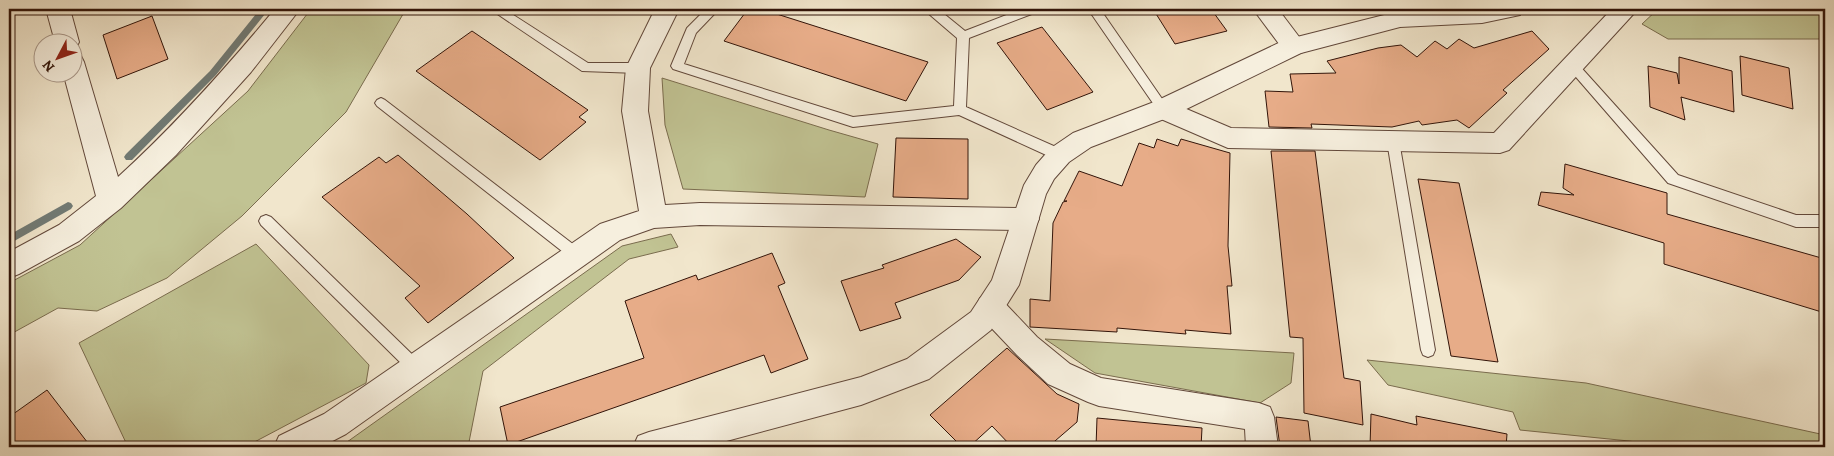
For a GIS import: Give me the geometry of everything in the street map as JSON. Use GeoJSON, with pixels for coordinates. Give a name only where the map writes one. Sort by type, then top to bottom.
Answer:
{"type":"FeatureCollection","features":[{"type":"Feature","properties":{"kind":"street"},"geometry":{"type":"LineString","coordinates":[[58,9],[64,32]]}},
{"type":"Feature","properties":{"kind":"street"},"geometry":{"type":"LineString","coordinates":[[9,266],[69,233],[111,200],[167,148],[242,66],[288,9]]}},
{"type":"Feature","properties":{"kind":"street"},"geometry":{"type":"LineString","coordinates":[[654,217],[635,111],[638,68],[667,9]]}},
{"type":"Feature","properties":{"kind":"street"},"geometry":{"type":"LineString","coordinates":[[1265,9],[1294,46]]}},
{"type":"Feature","properties":{"kind":"street"},"geometry":{"type":"LineString","coordinates":[[649,447],[861,391],[918,369],[981,321],[1005,285],[1033,193],[1045,172],[1060,155],[1082,140],[1163,109],[1294,46],[1400,19],[1482,15],[1512,9]]}},
{"type":"Feature","properties":{"kind":"street"},"geometry":{"type":"LineString","coordinates":[[1163,109],[1228,138],[1500,143],[1626,9]]}},
{"type":"Feature","properties":{"kind":"street"},"geometry":{"type":"LineString","coordinates":[[78,82],[111,200]]}},
{"type":"Feature","properties":{"kind":"street"},"geometry":{"type":"LineString","coordinates":[[290,447],[335,424],[610,232],[654,217],[700,214],[1024,219]]}},
{"type":"Feature","properties":{"kind":"street"},"geometry":{"type":"LineString","coordinates":[[990,307],[1027,346],[1059,374],[1099,392],[1258,417],[1262,447]]}},
{"type":"Feature","properties":{"kind":"lane"},"geometry":{"type":"LineString","coordinates":[[496,9],[586,68],[638,68]]}},
{"type":"Feature","properties":{"kind":"lane"},"geometry":{"type":"LineString","coordinates":[[713,9],[691,31],[676,66],[853,122],[960,110],[1060,155]]}},
{"type":"Feature","properties":{"kind":"lane"},"geometry":{"type":"LineString","coordinates":[[925,9],[933,12],[963,36]]}},
{"type":"Feature","properties":{"kind":"lane"},"geometry":{"type":"LineString","coordinates":[[963,36],[1033,9]]}},
{"type":"Feature","properties":{"kind":"lane"},"geometry":{"type":"LineString","coordinates":[[1094,9],[1163,109]]}},
{"type":"Feature","properties":{"kind":"lane"},"geometry":{"type":"LineString","coordinates":[[960,110],[963,36]]}},
{"type":"Feature","properties":{"kind":"lane"},"geometry":{"type":"LineString","coordinates":[[1573,66],[1673,179],[1796,221],[1825,221]]}},
{"type":"Feature","properties":{"kind":"lane"},"geometry":{"type":"LineString","coordinates":[[381,103],[577,255]]}},
{"type":"Feature","properties":{"kind":"lane"},"geometry":{"type":"LineString","coordinates":[[1393,141],[1428,350]]}},
{"type":"Feature","properties":{"kind":"lane"},"geometry":{"type":"LineString","coordinates":[[266,221],[416,368]]}},
{"type":"Feature","properties":{"kind":"green space"},"geometry":{"type":"Polygon","coordinates":[[[311,9],[406,9],[346,112],[242,216],[167,278],[97,311],[58,308],[9,335],[9,283],[80,245],[248,91],[311,9]]]}},
{"type":"Feature","properties":{"kind":"green space"},"geometry":{"type":"Polygon","coordinates":[[[1658,9],[1825,9],[1825,39],[1668,39],[1642,24],[1658,9]]]}},
{"type":"Feature","properties":{"kind":"green space"},"geometry":{"type":"Polygon","coordinates":[[[662,78],[878,144],[865,197],[683,189],[665,125],[662,78]]]}},
{"type":"Feature","properties":{"kind":"green space"},"geometry":{"type":"Polygon","coordinates":[[[671,234],[678,247],[629,259],[483,371],[468,447],[340,447],[622,246],[671,234]]]}},
{"type":"Feature","properties":{"kind":"green space"},"geometry":{"type":"Polygon","coordinates":[[[256,244],[369,365],[366,383],[245,447],[128,447],[79,343],[256,244]]]}},
{"type":"Feature","properties":{"kind":"green space"},"geometry":{"type":"Polygon","coordinates":[[[1045,339],[1294,353],[1291,383],[1260,403],[1095,373],[1045,339]]]}},
{"type":"Feature","properties":{"kind":"green space"},"geometry":{"type":"Polygon","coordinates":[[[1367,360],[1586,383],[1825,435],[1825,447],[1667,447],[1629,441],[1520,430],[1513,412],[1388,385],[1367,360]]]}},
{"type":"Feature","properties":{"kind":"building"},"geometry":{"type":"Polygon","coordinates":[[[748,9],[761,9],[928,62],[906,101],[724,41],[748,9]]]}},
{"type":"Feature","properties":{"kind":"building"},"geometry":{"type":"Polygon","coordinates":[[[1153,9],[1211,9],[1227,31],[1175,44],[1153,9]]]}},
{"type":"Feature","properties":{"kind":"building"},"geometry":{"type":"Polygon","coordinates":[[[152,16],[168,59],[117,79],[103,35],[152,16]]]}},
{"type":"Feature","properties":{"kind":"building"},"geometry":{"type":"Polygon","coordinates":[[[1042,27],[1093,92],[1047,110],[997,43],[1042,27]]]}},
{"type":"Feature","properties":{"kind":"building"},"geometry":{"type":"Polygon","coordinates":[[[472,31],[588,110],[579,117],[586,122],[540,160],[416,71],[472,31]]]}},
{"type":"Feature","properties":{"kind":"building"},"geometry":{"type":"Polygon","coordinates":[[[1532,31],[1549,49],[1503,90],[1507,93],[1469,128],[1457,120],[1422,125],[1419,121],[1392,127],[1311,124],[1312,128],[1269,127],[1265,91],[1293,92],[1290,74],[1336,73],[1327,61],[1378,48],[1401,45],[1417,57],[1435,41],[1447,49],[1459,39],[1474,48],[1532,31]]]}},
{"type":"Feature","properties":{"kind":"building"},"geometry":{"type":"Polygon","coordinates":[[[1740,56],[1789,68],[1793,109],[1742,95],[1740,56]]]}},
{"type":"Feature","properties":{"kind":"building"},"geometry":{"type":"Polygon","coordinates":[[[1679,57],[1732,71],[1734,112],[1681,97],[1685,120],[1650,107],[1648,66],[1677,73],[1679,84],[1679,57]]]}},
{"type":"Feature","properties":{"kind":"building"},"geometry":{"type":"Polygon","coordinates":[[[896,138],[968,139],[968,199],[893,197],[896,138]]]}},
{"type":"Feature","properties":{"kind":"building"},"geometry":{"type":"Polygon","coordinates":[[[1157,139],[1178,146],[1181,139],[1230,153],[1228,246],[1232,286],[1227,286],[1231,334],[1185,330],[1186,334],[1117,328],[1117,332],[1030,327],[1030,299],[1050,301],[1053,223],[1063,202],[1067,201],[1064,201],[1079,171],[1122,186],[1139,143],[1154,148],[1157,139]]]}},
{"type":"Feature","properties":{"kind":"building"},"geometry":{"type":"Polygon","coordinates":[[[1271,151],[1315,151],[1344,378],[1360,381],[1363,425],[1304,413],[1303,338],[1290,337],[1271,151]]]}},
{"type":"Feature","properties":{"kind":"building"},"geometry":{"type":"Polygon","coordinates":[[[398,155],[467,214],[514,258],[428,323],[405,298],[420,286],[322,197],[379,157],[386,163],[398,155]]]}},
{"type":"Feature","properties":{"kind":"building"},"geometry":{"type":"Polygon","coordinates":[[[1565,164],[1667,193],[1667,214],[1825,259],[1825,313],[1664,264],[1664,243],[1538,205],[1541,192],[1574,195],[1563,188],[1565,164]]]}},
{"type":"Feature","properties":{"kind":"building"},"geometry":{"type":"Polygon","coordinates":[[[1418,179],[1459,183],[1498,362],[1451,356],[1418,179]]]}},
{"type":"Feature","properties":{"kind":"building"},"geometry":{"type":"Polygon","coordinates":[[[956,239],[981,257],[959,280],[895,303],[901,318],[860,331],[841,281],[884,268],[882,265],[956,239]]]}},
{"type":"Feature","properties":{"kind":"building"},"geometry":{"type":"Polygon","coordinates":[[[772,253],[785,283],[778,286],[808,359],[771,373],[764,355],[508,445],[500,407],[644,358],[625,301],[696,275],[698,280],[772,253]]]}},
{"type":"Feature","properties":{"kind":"building"},"geometry":{"type":"Polygon","coordinates":[[[1007,348],[1057,394],[1079,404],[1077,422],[1048,447],[1012,447],[992,426],[969,447],[962,447],[930,415],[1007,348]]]}},
{"type":"Feature","properties":{"kind":"building"},"geometry":{"type":"Polygon","coordinates":[[[47,390],[91,447],[9,447],[9,417],[47,390]]]}},
{"type":"Feature","properties":{"kind":"building"},"geometry":{"type":"Polygon","coordinates":[[[1371,414],[1417,425],[1416,416],[1507,434],[1506,447],[1370,447],[1371,414]]]}},
{"type":"Feature","properties":{"kind":"building"},"geometry":{"type":"Polygon","coordinates":[[[1276,417],[1308,421],[1311,447],[1280,447],[1276,417]]]}},
{"type":"Feature","properties":{"kind":"building"},"geometry":{"type":"Polygon","coordinates":[[[1097,418],[1202,428],[1201,447],[1096,447],[1097,418]]]}},
{"type":"Feature","properties":{"kind":"waterway"},"geometry":{"type":"LineString","coordinates":[[129,157],[213,73],[265,9]]}},
{"type":"Feature","properties":{"kind":"waterway"},"geometry":{"type":"LineString","coordinates":[[9,240],[68,206]]}}]}
